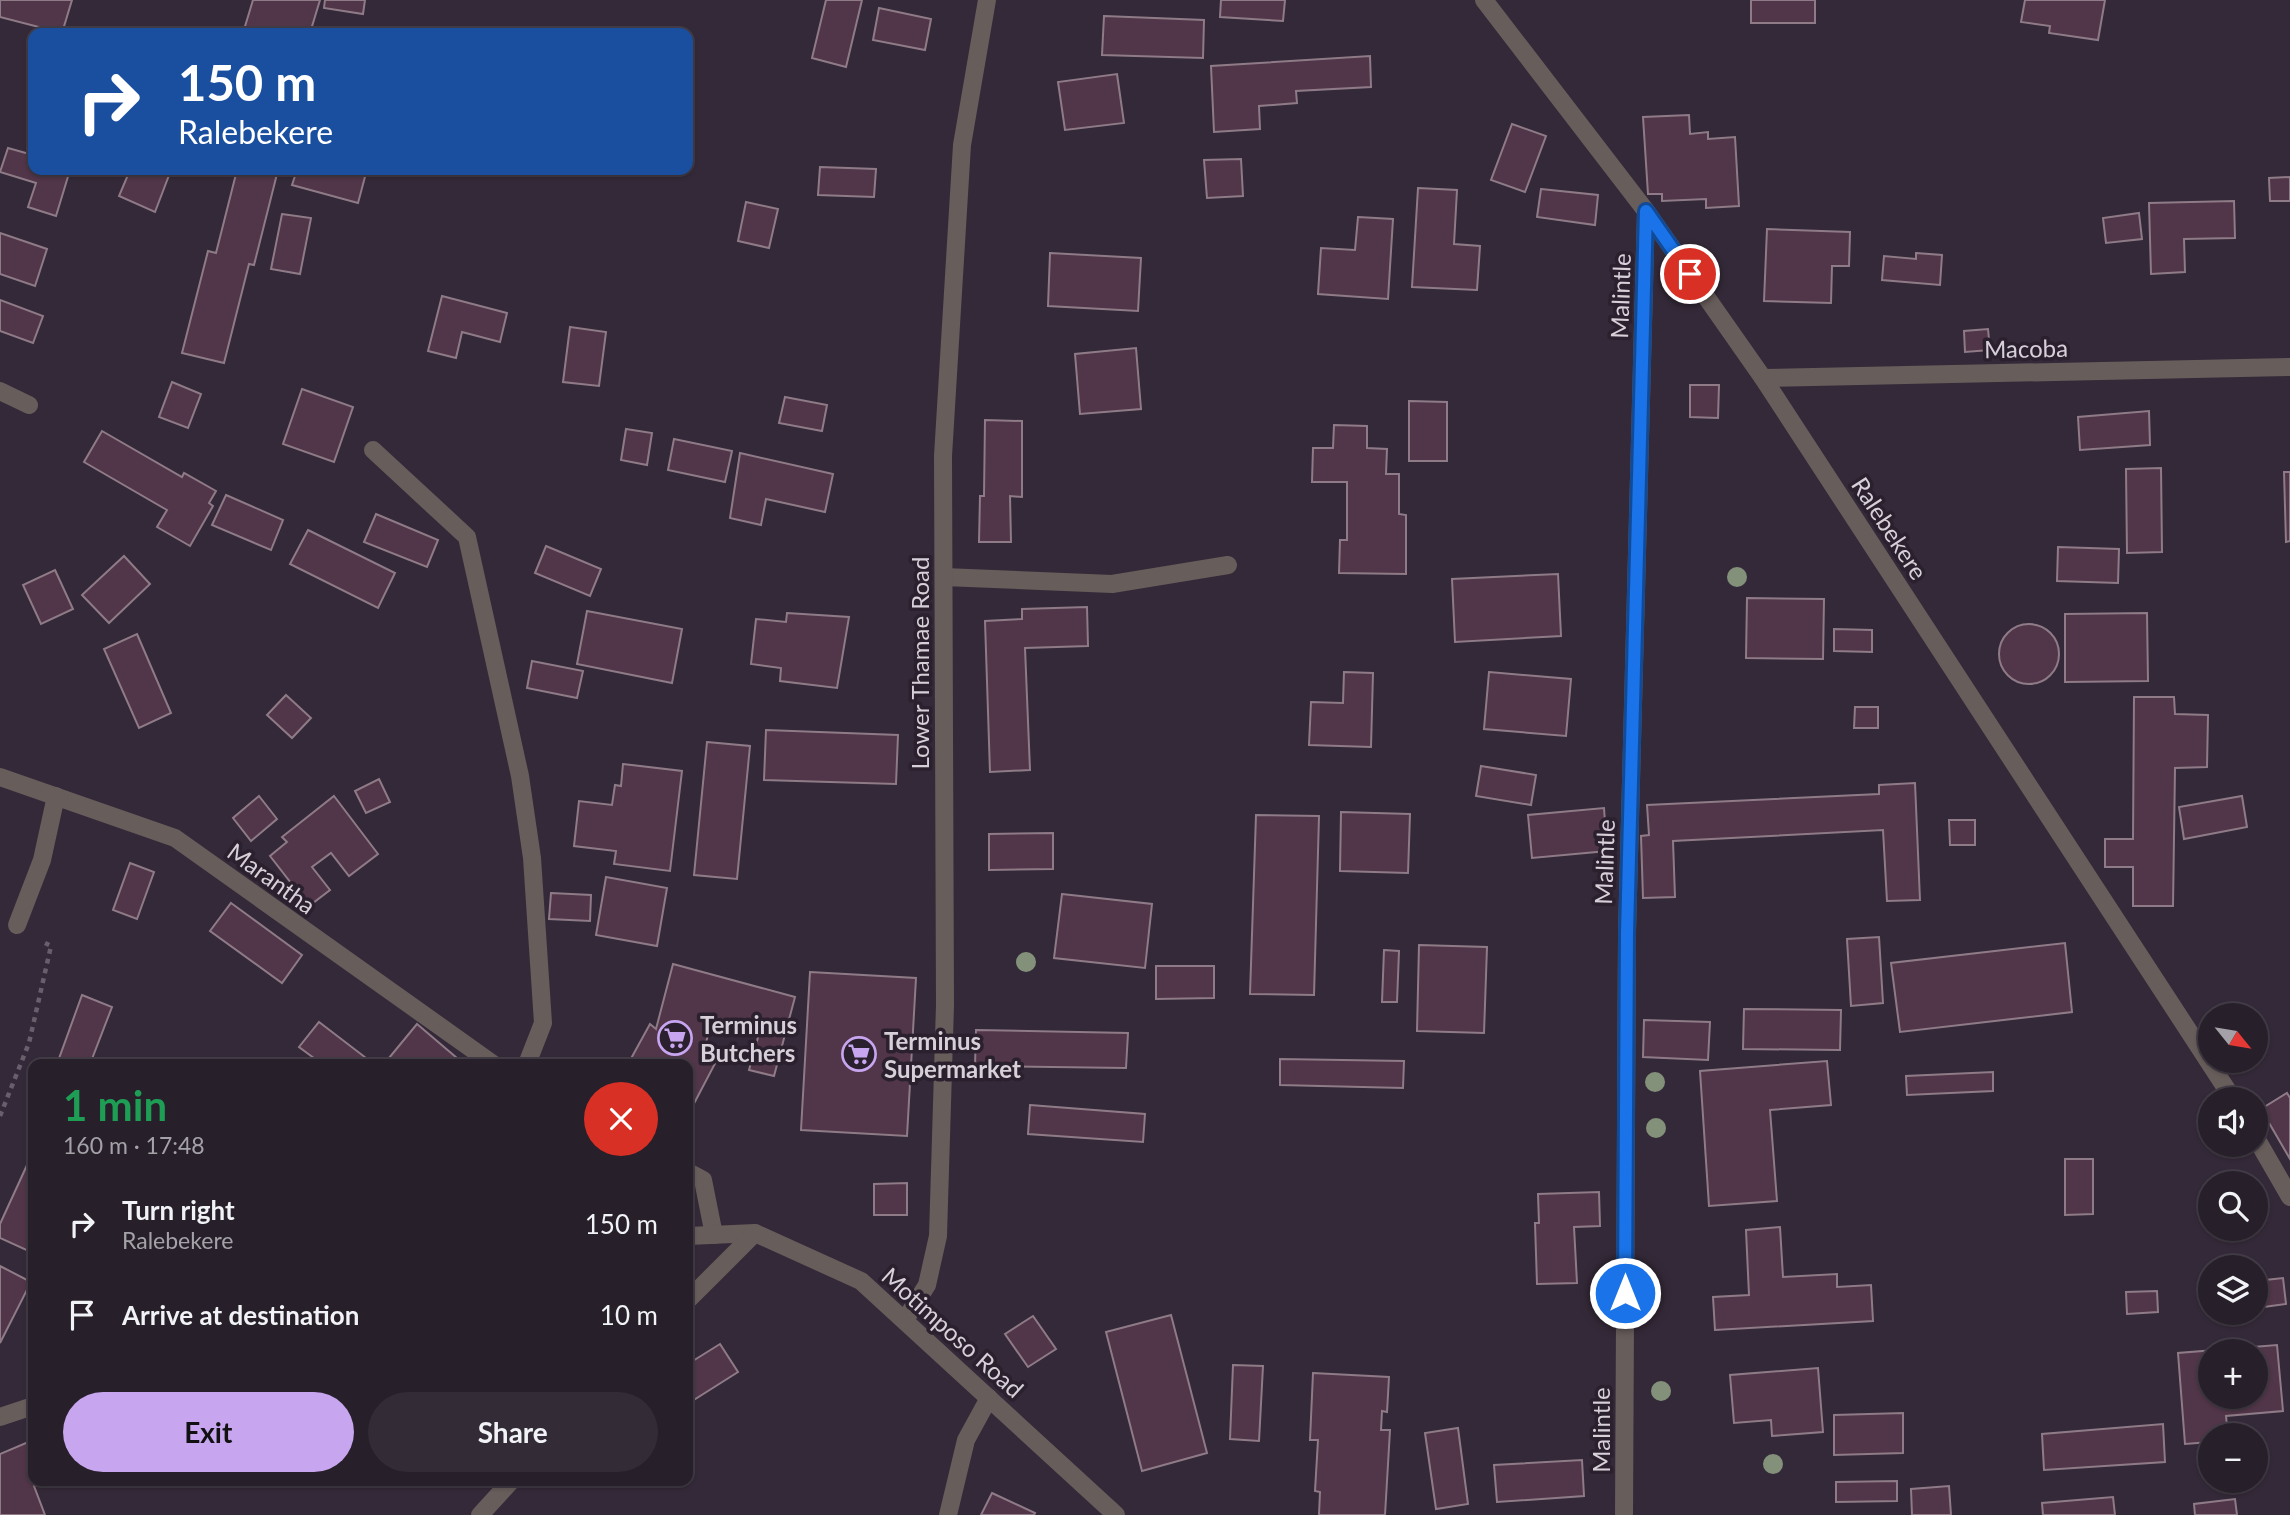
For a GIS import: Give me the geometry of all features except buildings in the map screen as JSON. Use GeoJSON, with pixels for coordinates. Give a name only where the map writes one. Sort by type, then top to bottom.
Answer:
{"type":"FeatureCollection","features":[{"type":"Feature","properties":{"kind":"street","name":"Lower Thamae Road"},"geometry":{"type":"LineString","coordinates":[[905,1320],[927,1285],[938,1236],[945,1005],[943,456],[962,145],[987,0]]}},
{"type":"Feature","properties":{"kind":"street","name":"Ralebekere"},"geometry":{"type":"LineString","coordinates":[[1484,0],[1646,211],[1763,378],[2225,1087]]}},
{"type":"Feature","properties":{"kind":"street","name":"Malintle"},"geometry":{"type":"LineString","coordinates":[[1624,1515],[1627,933],[1646,211]]}},
{"type":"Feature","properties":{"kind":"street","name":"Macoba"},"geometry":{"type":"LineString","coordinates":[[1763,378],[2290,367]]}},
{"type":"Feature","properties":{"kind":"street"},"geometry":{"type":"LineString","coordinates":[[0,391],[29,405]]}},
{"type":"Feature","properties":{"kind":"street"},"geometry":{"type":"LineString","coordinates":[[373,450],[467,537],[520,776],[532,858],[543,1023],[529,1059]]}},
{"type":"Feature","properties":{"kind":"street"},"geometry":{"type":"LineString","coordinates":[[944,577],[1112,584],[1228,565]]}},
{"type":"Feature","properties":{"kind":"street","name":"Marantha"},"geometry":{"type":"LineString","coordinates":[[0,777],[175,838],[486,1059]]}},
{"type":"Feature","properties":{"kind":"street"},"geometry":{"type":"LineString","coordinates":[[17,925],[42,860],[56,796]]}},
{"type":"Feature","properties":{"kind":"street"},"geometry":{"type":"LineString","coordinates":[[2267,1157],[2290,1197]]}},
{"type":"Feature","properties":{"kind":"street"},"geometry":{"type":"LineString","coordinates":[[693,1175],[703,1180],[714,1235]]}},
{"type":"Feature","properties":{"kind":"street"},"geometry":{"type":"LineString","coordinates":[[693,1295],[755,1233]]}},
{"type":"Feature","properties":{"kind":"street","name":"Motimposo Road"},"geometry":{"type":"LineString","coordinates":[[693,1236],[755,1233],[861,1282],[1116,1515]]}},
{"type":"Feature","properties":{"kind":"street"},"geometry":{"type":"LineString","coordinates":[[948,1515],[966,1440],[989,1398]]}},
{"type":"Feature","properties":{"kind":"street"},"geometry":{"type":"LineString","coordinates":[[0,1417],[28,1408]]}},
{"type":"Feature","properties":{"kind":"street"},"geometry":{"type":"LineString","coordinates":[[480,1515],[507,1486]]}},
{"type":"Feature","properties":{"kind":"path"},"geometry":{"type":"LineString","coordinates":[[0,1116],[29,1043],[51,946],[17,925]]}},
{"type":"Feature","properties":{"kind":"place","name":"Terminus Butchers"},"geometry":{"type":"Point","coordinates":[675,1038]}},
{"type":"Feature","properties":{"kind":"place","name":"Terminus Supermarket"},"geometry":{"type":"Point","coordinates":[859,1054]}},
{"type":"Feature","properties":{"kind":"route"},"geometry":{"type":"LineString","coordinates":[[1625,1293],[1627,933],[1646,211],[1690,274]]}}]}
